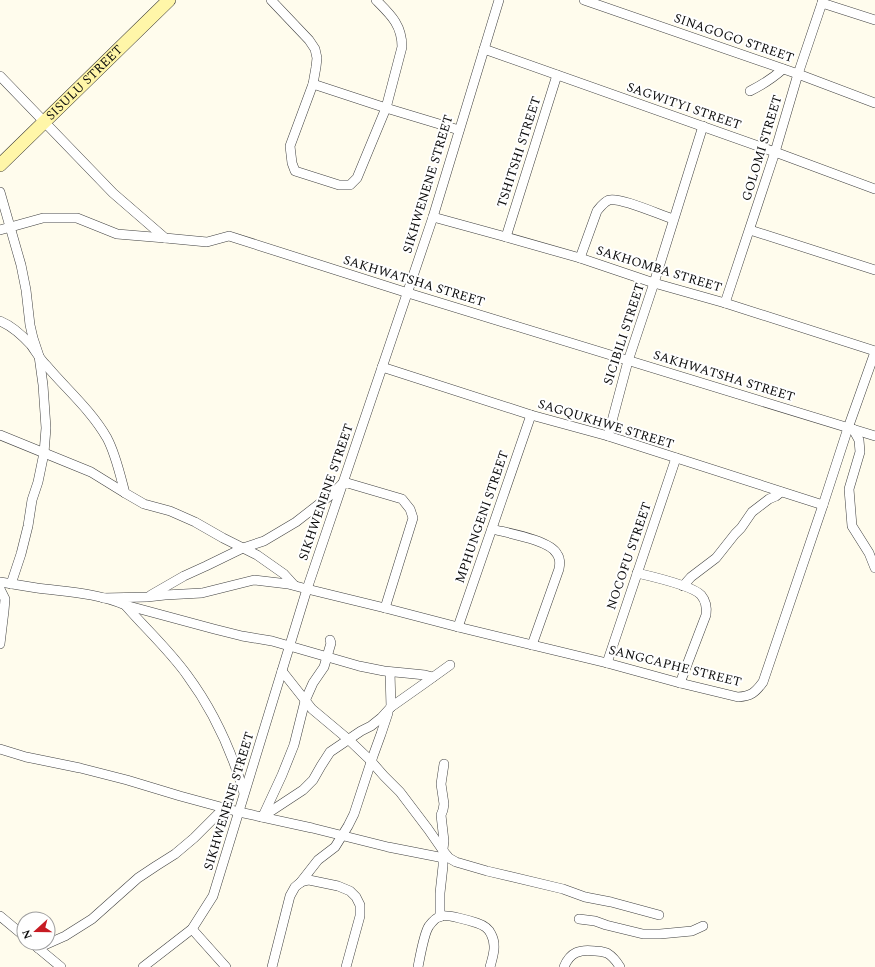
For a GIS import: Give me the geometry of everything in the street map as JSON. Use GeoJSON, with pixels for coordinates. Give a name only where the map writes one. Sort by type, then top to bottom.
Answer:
{"type":"FeatureCollection","features":[{"type":"Feature","properties":{"kind":"street","name":"SISULU STREET"},"geometry":{"type":"LineString","coordinates":[[0,165],[169,0]]}},
{"type":"Feature","properties":{"kind":"street"},"geometry":{"type":"LineString","coordinates":[[271,0],[309,40],[315,49],[317,58],[313,84],[290,146],[292,163],[295,171],[338,185],[350,185],[357,178],[386,108],[402,47],[400,29],[395,20],[376,0]]}},
{"type":"Feature","properties":{"kind":"street","name":"SIKHWENENE STREET"},"geometry":{"type":"LineString","coordinates":[[143,967],[192,929],[213,896],[307,589],[433,217],[499,0]]}},
{"type":"Feature","properties":{"kind":"street","name":"SINAGOGO STREET"},"geometry":{"type":"LineString","coordinates":[[584,0],[798,74],[875,103]]}},
{"type":"Feature","properties":{"kind":"street"},"geometry":{"type":"LineString","coordinates":[[822,2],[875,20]]}},
{"type":"Feature","properties":{"kind":"street","name":"GOLOMI STREET"},"geometry":{"type":"LineString","coordinates":[[726,303],[776,152],[798,74],[822,2]]}},
{"type":"Feature","properties":{"kind":"street","name":"SAGWITYI STREET"},"geometry":{"type":"LineString","coordinates":[[484,49],[776,152],[875,189]]}},
{"type":"Feature","properties":{"kind":"street"},"geometry":{"type":"LineString","coordinates":[[750,91],[762,85],[783,69]]}},
{"type":"Feature","properties":{"kind":"street","name":"TSHITSHI STREET"},"geometry":{"type":"LineString","coordinates":[[506,237],[557,75]]}},
{"type":"Feature","properties":{"kind":"street"},"geometry":{"type":"LineString","coordinates":[[0,76],[113,193],[165,238]]}},
{"type":"Feature","properties":{"kind":"street"},"geometry":{"type":"LineString","coordinates":[[313,84],[459,130]]}},
{"type":"Feature","properties":{"kind":"street","name":"SICIBILI STREET"},"geometry":{"type":"LineString","coordinates":[[608,436],[628,361],[703,126]]}},
{"type":"Feature","properties":{"kind":"street"},"geometry":{"type":"LineString","coordinates":[[0,192],[21,264],[30,325],[39,356],[46,428],[44,453],[38,482],[32,500],[28,526],[21,554],[11,584]]}},
{"type":"Feature","properties":{"kind":"street"},"geometry":{"type":"LineString","coordinates":[[580,258],[597,211],[602,204],[610,200],[625,201],[673,220]]}},
{"type":"Feature","properties":{"kind":"street","name":"SAKHOMBA STREET"},"geometry":{"type":"LineString","coordinates":[[433,217],[580,258],[654,283],[726,303],[875,351]]}},
{"type":"Feature","properties":{"kind":"street","name":"SAKHWATSHA STREET"},"geometry":{"type":"LineString","coordinates":[[0,230],[43,218],[77,218],[116,234],[207,242],[229,236],[408,293],[875,436]]}},
{"type":"Feature","properties":{"kind":"street"},"geometry":{"type":"LineString","coordinates":[[750,230],[875,270]]}},
{"type":"Feature","properties":{"kind":"street"},"geometry":{"type":"LineString","coordinates":[[0,321],[13,327],[30,344],[45,364],[84,406],[107,439],[116,460],[125,493]]}},
{"type":"Feature","properties":{"kind":"street","name":"SANGCAPHE STREET"},"geometry":{"type":"LineString","coordinates":[[103,598],[147,598],[165,595],[202,593],[254,580],[288,584],[532,644],[680,683],[738,696],[753,694],[762,682],[850,428],[875,351]]}},
{"type":"Feature","properties":{"kind":"street","name":"SAGQUKHWE STREET"},"geometry":{"type":"LineString","coordinates":[[382,367],[531,415],[608,436],[823,505]]}},
{"type":"Feature","properties":{"kind":"street","name":"MPHUNGENI STREET"},"geometry":{"type":"LineString","coordinates":[[458,627],[531,415]]}},
{"type":"Feature","properties":{"kind":"street"},"geometry":{"type":"LineString","coordinates":[[850,428],[859,440],[860,452],[848,489],[852,526],[869,553],[875,568]]}},
{"type":"Feature","properties":{"kind":"street"},"geometry":{"type":"LineString","coordinates":[[0,435],[91,472],[144,504],[170,511],[195,522],[257,555],[284,574],[294,585]]}},
{"type":"Feature","properties":{"kind":"street","name":"NOCOFU STREET"},"geometry":{"type":"LineString","coordinates":[[607,663],[676,458]]}},
{"type":"Feature","properties":{"kind":"street"},"geometry":{"type":"LineString","coordinates":[[147,598],[184,576],[243,548],[264,541],[296,522],[344,482],[402,499],[410,509],[413,518],[385,608]]}},
{"type":"Feature","properties":{"kind":"street"},"geometry":{"type":"LineString","coordinates":[[683,586],[691,577],[716,558],[752,512],[768,499],[781,492]]}},
{"type":"Feature","properties":{"kind":"street"},"geometry":{"type":"LineString","coordinates":[[492,528],[544,543],[558,554],[560,562],[559,569],[532,644]]}},
{"type":"Feature","properties":{"kind":"street"},"geometry":{"type":"LineString","coordinates":[[637,573],[683,586],[700,594],[705,601],[707,608],[706,615],[680,683]]}},
{"type":"Feature","properties":{"kind":"street"},"geometry":{"type":"LineString","coordinates":[[0,582],[37,588],[79,592],[214,630],[272,641],[359,666],[384,672],[433,677]]}},
{"type":"Feature","properties":{"kind":"street"},"geometry":{"type":"LineString","coordinates":[[0,589],[5,599],[0,644]]}},
{"type":"Feature","properties":{"kind":"street"},"geometry":{"type":"LineString","coordinates":[[125,605],[174,659],[197,689],[221,732],[239,775],[244,793]]}},
{"type":"Feature","properties":{"kind":"street"},"geometry":{"type":"LineString","coordinates":[[262,817],[294,745],[306,701],[313,683],[324,667],[331,643],[330,640]]}},
{"type":"Feature","properties":{"kind":"street"},"geometry":{"type":"LineString","coordinates":[[262,817],[303,790],[313,780],[320,766],[330,752],[371,726],[390,708],[450,665]]}},
{"type":"Feature","properties":{"kind":"street"},"geometry":{"type":"LineString","coordinates":[[282,671],[312,709],[349,740],[400,792],[428,829],[444,855]]}},
{"type":"Feature","properties":{"kind":"street"},"geometry":{"type":"LineString","coordinates":[[272,967],[290,896],[295,887],[318,860],[335,847],[354,814],[390,708],[390,672]]}},
{"type":"Feature","properties":{"kind":"street"},"geometry":{"type":"LineString","coordinates":[[0,749],[26,757],[80,768],[126,780],[239,812],[388,847],[444,855],[456,862],[487,871],[563,889],[659,915]]}},
{"type":"Feature","properties":{"kind":"street"},"geometry":{"type":"LineString","coordinates":[[440,917],[440,893],[444,855],[441,815],[444,804],[441,784],[444,764]]}},
{"type":"Feature","properties":{"kind":"street"},"geometry":{"type":"LineString","coordinates":[[56,939],[65,936],[92,919],[138,878],[175,854],[194,838],[224,808]]}},
{"type":"Feature","properties":{"kind":"street"},"geometry":{"type":"LineString","coordinates":[[300,882],[309,880],[338,886],[350,891],[356,897],[360,905],[360,916],[346,967]]}},
{"type":"Feature","properties":{"kind":"street"},"geometry":{"type":"LineString","coordinates":[[0,916],[16,929]]}},
{"type":"Feature","properties":{"kind":"street"},"geometry":{"type":"LineString","coordinates":[[418,967],[429,926],[442,916],[450,916],[478,923],[488,929],[492,936],[494,945],[494,952],[490,967]]}},
{"type":"Feature","properties":{"kind":"street"},"geometry":{"type":"LineString","coordinates":[[578,919],[595,921],[643,934],[692,931],[703,926]]}},
{"type":"Feature","properties":{"kind":"street"},"geometry":{"type":"LineString","coordinates":[[192,929],[226,967]]}},
{"type":"Feature","properties":{"kind":"street"},"geometry":{"type":"LineString","coordinates":[[564,967],[566,961],[572,955],[579,951],[587,950],[607,953],[620,967]]}},
{"type":"Feature","properties":{"kind":"street"},"geometry":{"type":"LineString","coordinates":[[41,951],[61,967]]}}]}
